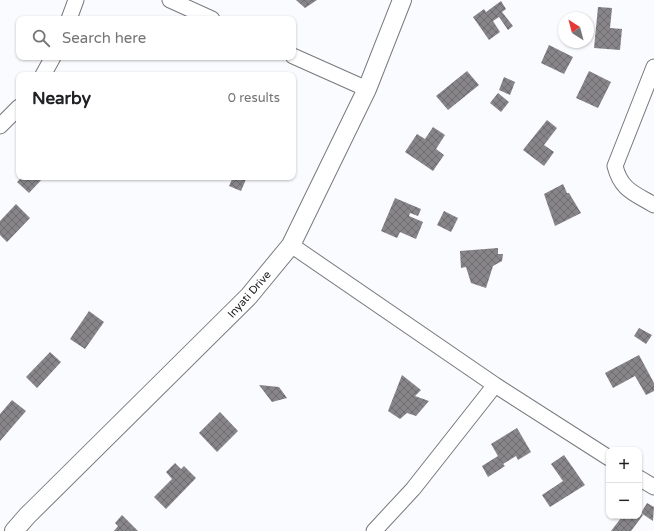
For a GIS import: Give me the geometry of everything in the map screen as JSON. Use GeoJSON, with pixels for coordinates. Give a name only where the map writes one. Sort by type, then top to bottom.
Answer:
{"type":"FeatureCollection","features":[{"type":"Feature","properties":{"kind":"street"},"geometry":{"type":"LineString","coordinates":[[70,16],[76,0]]}},
{"type":"Feature","properties":{"kind":"street"},"geometry":{"type":"LineString","coordinates":[[170,0],[205,16]]}},
{"type":"Feature","properties":{"kind":"street","name":"Inyati Drive"},"geometry":{"type":"LineString","coordinates":[[14,531],[27,516],[249,296],[291,245],[367,89],[402,0]]}},
{"type":"Feature","properties":{"kind":"street"},"geometry":{"type":"LineString","coordinates":[[296,57],[367,89]]}},
{"type":"Feature","properties":{"kind":"street"},"geometry":{"type":"LineString","coordinates":[[45,72],[51,60]]}},
{"type":"Feature","properties":{"kind":"street"},"geometry":{"type":"LineString","coordinates":[[654,67],[615,166],[618,177],[627,189],[654,205]]}},
{"type":"Feature","properties":{"kind":"street"},"geometry":{"type":"LineString","coordinates":[[0,126],[16,110]]}},
{"type":"Feature","properties":{"kind":"street"},"geometry":{"type":"LineString","coordinates":[[291,245],[495,384],[606,456]]}},
{"type":"Feature","properties":{"kind":"street"},"geometry":{"type":"LineString","coordinates":[[374,531],[413,489],[495,384]]}},
{"type":"Feature","properties":{"kind":"street"},"geometry":{"type":"LineString","coordinates":[[642,480],[654,487]]}},
{"type":"Feature","properties":{"kind":"building"},"geometry":{"type":"Polygon","coordinates":[[[296,0],[317,0],[305,8],[296,0]]]}},
{"type":"Feature","properties":{"kind":"building"},"geometry":{"type":"Polygon","coordinates":[[[501,1],[506,9],[502,12],[513,26],[508,30],[499,17],[493,21],[500,32],[489,40],[473,17],[484,9],[486,12],[501,1]]]}},
{"type":"Feature","properties":{"kind":"building"},"geometry":{"type":"Polygon","coordinates":[[[598,7],[612,8],[610,28],[622,29],[620,50],[594,48],[598,7]]]}},
{"type":"Feature","properties":{"kind":"building"},"geometry":{"type":"Polygon","coordinates":[[[549,45],[573,57],[564,74],[541,63],[549,45]]]}},
{"type":"Feature","properties":{"kind":"building"},"geometry":{"type":"Polygon","coordinates":[[[467,71],[479,85],[448,110],[436,96],[467,71]]]}},
{"type":"Feature","properties":{"kind":"building"},"geometry":{"type":"Polygon","coordinates":[[[589,71],[611,82],[598,108],[576,98],[589,71]]]}},
{"type":"Feature","properties":{"kind":"building"},"geometry":{"type":"Polygon","coordinates":[[[504,77],[515,82],[510,95],[499,90],[504,77]]]}},
{"type":"Feature","properties":{"kind":"building"},"geometry":{"type":"Polygon","coordinates":[[[498,93],[509,102],[501,112],[490,103],[498,93]]]}},
{"type":"Feature","properties":{"kind":"building"},"geometry":{"type":"Polygon","coordinates":[[[547,120],[557,128],[544,145],[554,152],[544,166],[523,150],[547,120]]]}},
{"type":"Feature","properties":{"kind":"building"},"geometry":{"type":"Polygon","coordinates":[[[433,127],[445,135],[436,149],[444,155],[433,171],[405,152],[417,134],[425,139],[433,127]]]}},
{"type":"Feature","properties":{"kind":"building"},"geometry":{"type":"Polygon","coordinates":[[[19,180],[41,180],[29,193],[17,182],[19,180]]]}},
{"type":"Feature","properties":{"kind":"building"},"geometry":{"type":"Polygon","coordinates":[[[232,180],[246,180],[241,191],[229,186],[232,180]]]}},
{"type":"Feature","properties":{"kind":"building"},"geometry":{"type":"Polygon","coordinates":[[[563,184],[567,193],[569,193],[581,213],[555,226],[544,194],[563,184]]]}},
{"type":"Feature","properties":{"kind":"building"},"geometry":{"type":"Polygon","coordinates":[[[395,198],[421,209],[418,216],[410,213],[409,216],[423,222],[416,239],[400,232],[397,238],[381,231],[395,198]]]}},
{"type":"Feature","properties":{"kind":"building"},"geometry":{"type":"Polygon","coordinates":[[[16,204],[30,218],[7,242],[0,235],[0,221],[16,204]]]}},
{"type":"Feature","properties":{"kind":"building"},"geometry":{"type":"Polygon","coordinates":[[[444,211],[458,218],[451,232],[437,225],[444,211]]]}},
{"type":"Feature","properties":{"kind":"building"},"geometry":{"type":"Polygon","coordinates":[[[498,248],[498,254],[503,254],[502,261],[493,266],[486,288],[471,283],[466,267],[461,268],[460,251],[498,248]]]}},
{"type":"Feature","properties":{"kind":"building"},"geometry":{"type":"Polygon","coordinates":[[[89,311],[104,322],[85,349],[70,339],[89,311]]]}},
{"type":"Feature","properties":{"kind":"building"},"geometry":{"type":"Polygon","coordinates":[[[639,328],[652,335],[646,344],[634,336],[639,328]]]}},
{"type":"Feature","properties":{"kind":"building"},"geometry":{"type":"Polygon","coordinates":[[[50,352],[61,362],[37,388],[26,377],[50,352]]]}},
{"type":"Feature","properties":{"kind":"building"},"geometry":{"type":"Polygon","coordinates":[[[639,355],[654,383],[654,391],[646,395],[635,376],[613,388],[605,373],[639,355]]]}},
{"type":"Feature","properties":{"kind":"building"},"geometry":{"type":"Polygon","coordinates":[[[402,375],[421,390],[415,396],[429,401],[416,416],[407,413],[400,419],[388,411],[402,375]]]}},
{"type":"Feature","properties":{"kind":"building"},"geometry":{"type":"Polygon","coordinates":[[[259,385],[279,387],[287,398],[272,402],[259,385]]]}},
{"type":"Feature","properties":{"kind":"building"},"geometry":{"type":"Polygon","coordinates":[[[12,400],[26,411],[0,441],[0,414],[12,400]]]}},
{"type":"Feature","properties":{"kind":"building"},"geometry":{"type":"Polygon","coordinates":[[[220,412],[238,431],[217,452],[199,433],[220,412]]]}},
{"type":"Feature","properties":{"kind":"building"},"geometry":{"type":"Polygon","coordinates":[[[517,428],[531,452],[518,460],[516,456],[503,464],[505,466],[488,477],[482,466],[498,456],[491,444],[517,428]]]}},
{"type":"Feature","properties":{"kind":"building"},"geometry":{"type":"Polygon","coordinates":[[[564,455],[585,485],[550,507],[542,495],[563,481],[551,464],[564,455]]]}},
{"type":"Feature","properties":{"kind":"building"},"geometry":{"type":"Polygon","coordinates":[[[175,463],[181,469],[184,466],[196,478],[166,509],[154,497],[172,479],[166,472],[175,463]]]}},
{"type":"Feature","properties":{"kind":"building"},"geometry":{"type":"Polygon","coordinates":[[[647,503],[654,507],[653,521],[642,514],[647,503]]]}},
{"type":"Feature","properties":{"kind":"building"},"geometry":{"type":"Polygon","coordinates":[[[122,515],[138,531],[114,531],[118,526],[115,523],[122,515]]]}},
{"type":"Feature","properties":{"kind":"building"},"geometry":{"type":"Polygon","coordinates":[[[620,519],[640,519],[631,531],[611,531],[620,519]]]}}]}
